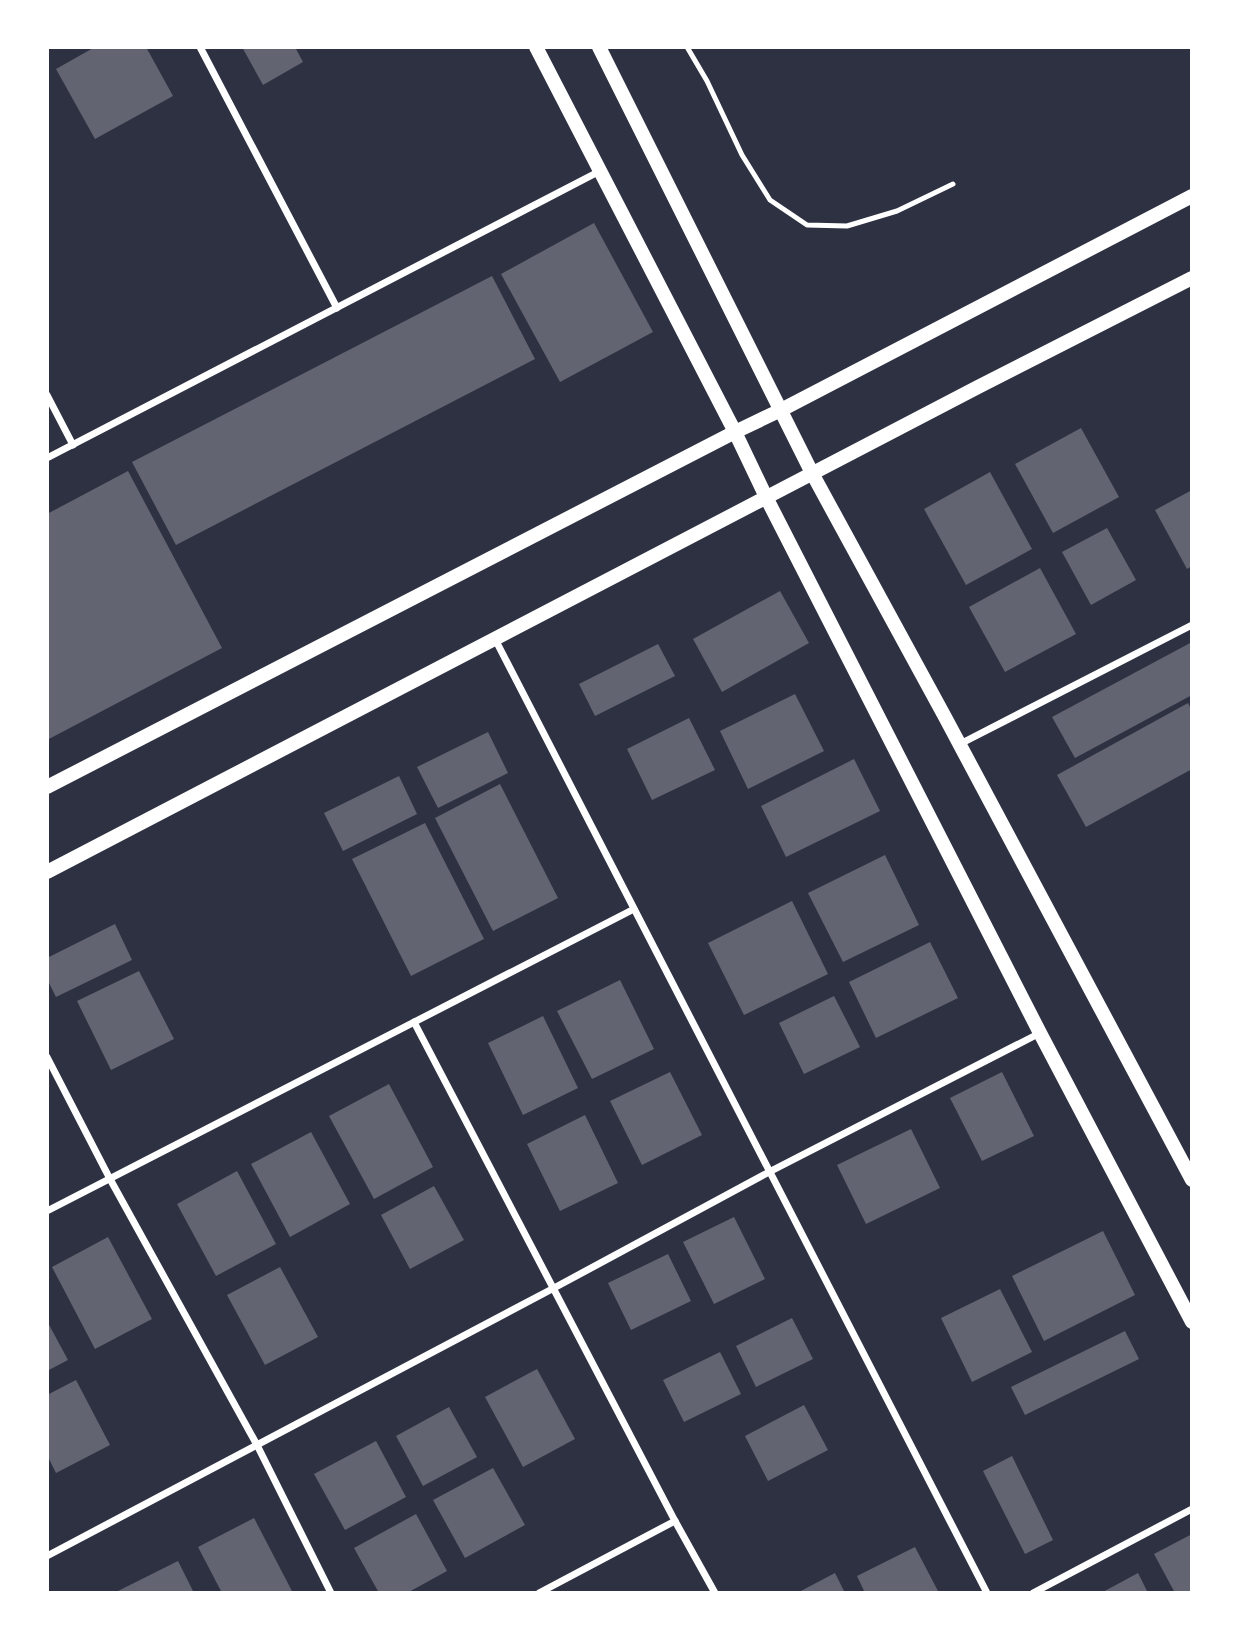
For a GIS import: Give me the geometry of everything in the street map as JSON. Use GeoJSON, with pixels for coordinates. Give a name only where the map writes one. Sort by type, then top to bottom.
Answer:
{"type":"FeatureCollection","features":[{"type":"Feature","properties":{"kind":"main road"},"geometry":{"type":"LineString","coordinates":[[536,47],[1040,1033],[1192,1322]]}},
{"type":"Feature","properties":{"kind":"main road"},"geometry":{"type":"LineString","coordinates":[[599,47],[812,474],[1192,1180]]}},
{"type":"Feature","properties":{"kind":"main road"},"geometry":{"type":"LineString","coordinates":[[47,787],[1192,196]]}},
{"type":"Feature","properties":{"kind":"main road"},"geometry":{"type":"LineString","coordinates":[[47,872],[1192,278]]}},
{"type":"Feature","properties":{"kind":"street"},"geometry":{"type":"LineString","coordinates":[[200,47],[337,309]]}},
{"type":"Feature","properties":{"kind":"street"},"geometry":{"type":"LineString","coordinates":[[47,458],[600,171]]}},
{"type":"Feature","properties":{"kind":"street"},"geometry":{"type":"LineString","coordinates":[[47,395],[73,445]]}},
{"type":"Feature","properties":{"kind":"street"},"geometry":{"type":"LineString","coordinates":[[959,745],[1192,625]]}},
{"type":"Feature","properties":{"kind":"street"},"geometry":{"type":"LineString","coordinates":[[495,638],[987,1593]]}},
{"type":"Feature","properties":{"kind":"street"},"geometry":{"type":"LineString","coordinates":[[47,1211],[634,909]]}},
{"type":"Feature","properties":{"kind":"street"},"geometry":{"type":"LineString","coordinates":[[414,1022],[715,1593]]}},
{"type":"Feature","properties":{"kind":"street"},"geometry":{"type":"LineString","coordinates":[[47,1556],[771,1171],[1040,1033]]}},
{"type":"Feature","properties":{"kind":"street"},"geometry":{"type":"LineString","coordinates":[[47,1057],[110,1179],[257,1445],[331,1593]]}},
{"type":"Feature","properties":{"kind":"street"},"geometry":{"type":"LineString","coordinates":[[1033,1593],[1192,1509]]}},
{"type":"Feature","properties":{"kind":"street"},"geometry":{"type":"LineString","coordinates":[[539,1593],[675,1521]]}},
{"type":"Feature","properties":{"kind":"lane"},"geometry":{"type":"LineString","coordinates":[[687,47],[707,81],[742,155],[770,200],[807,225],[847,226],[897,211],[953,184]]}},
{"type":"Feature","properties":{"kind":"building"},"geometry":{"type":"Polygon","coordinates":[[[95,47],[146,47],[173,96],[95,139],[56,69],[95,47]]]}},
{"type":"Feature","properties":{"kind":"building"},"geometry":{"type":"Polygon","coordinates":[[[242,47],[295,47],[303,62],[263,85],[242,47]]]}},
{"type":"Feature","properties":{"kind":"building"},"geometry":{"type":"Polygon","coordinates":[[[594,223],[653,332],[560,382],[501,274],[594,223]]]}},
{"type":"Feature","properties":{"kind":"building"},"geometry":{"type":"Polygon","coordinates":[[[492,276],[535,359],[176,545],[132,462],[492,276]]]}},
{"type":"Feature","properties":{"kind":"building"},"geometry":{"type":"Polygon","coordinates":[[[1081,428],[1119,497],[1053,533],[1015,464],[1081,428]]]}},
{"type":"Feature","properties":{"kind":"building"},"geometry":{"type":"Polygon","coordinates":[[[128,471],[222,648],[47,740],[47,514],[128,471]]]}},
{"type":"Feature","properties":{"kind":"building"},"geometry":{"type":"Polygon","coordinates":[[[990,472],[1032,549],[966,585],[924,509],[990,472]]]}},
{"type":"Feature","properties":{"kind":"building"},"geometry":{"type":"Polygon","coordinates":[[[1192,490],[1192,566],[1187,569],[1155,510],[1192,490]]]}},
{"type":"Feature","properties":{"kind":"building"},"geometry":{"type":"Polygon","coordinates":[[[1107,528],[1136,580],[1091,605],[1062,552],[1107,528]]]}},
{"type":"Feature","properties":{"kind":"building"},"geometry":{"type":"Polygon","coordinates":[[[1040,568],[1076,634],[1005,672],[969,607],[1040,568]]]}},
{"type":"Feature","properties":{"kind":"building"},"geometry":{"type":"Polygon","coordinates":[[[780,591],[809,643],[722,692],[693,639],[780,591]]]}},
{"type":"Feature","properties":{"kind":"building"},"geometry":{"type":"Polygon","coordinates":[[[1192,642],[1192,695],[1075,758],[1052,717],[1192,642]]]}},
{"type":"Feature","properties":{"kind":"building"},"geometry":{"type":"Polygon","coordinates":[[[658,644],[675,676],[595,716],[579,684],[658,644]]]}},
{"type":"Feature","properties":{"kind":"building"},"geometry":{"type":"Polygon","coordinates":[[[795,694],[824,751],[748,789],[720,731],[795,694]]]}},
{"type":"Feature","properties":{"kind":"building"},"geometry":{"type":"Polygon","coordinates":[[[1188,703],[1192,711],[1192,769],[1086,827],[1057,775],[1188,703]]]}},
{"type":"Feature","properties":{"kind":"building"},"geometry":{"type":"Polygon","coordinates":[[[689,718],[715,770],[652,800],[627,749],[689,718]]]}},
{"type":"Feature","properties":{"kind":"building"},"geometry":{"type":"Polygon","coordinates":[[[488,732],[508,773],[438,808],[417,767],[488,732]]]}},
{"type":"Feature","properties":{"kind":"building"},"geometry":{"type":"Polygon","coordinates":[[[854,759],[880,811],[786,857],[761,806],[854,759]]]}},
{"type":"Feature","properties":{"kind":"building"},"geometry":{"type":"Polygon","coordinates":[[[399,776],[417,814],[343,851],[324,813],[399,776]]]}},
{"type":"Feature","properties":{"kind":"building"},"geometry":{"type":"Polygon","coordinates":[[[500,784],[558,898],[493,931],[435,818],[500,784]]]}},
{"type":"Feature","properties":{"kind":"building"},"geometry":{"type":"Polygon","coordinates":[[[425,823],[484,939],[411,976],[352,859],[425,823]]]}},
{"type":"Feature","properties":{"kind":"building"},"geometry":{"type":"Polygon","coordinates":[[[885,855],[919,925],[843,962],[808,893],[885,855]]]}},
{"type":"Feature","properties":{"kind":"building"},"geometry":{"type":"Polygon","coordinates":[[[792,901],[828,974],[744,1015],[708,943],[792,901]]]}},
{"type":"Feature","properties":{"kind":"building"},"geometry":{"type":"Polygon","coordinates":[[[115,924],[132,960],[56,997],[47,979],[47,958],[115,924]]]}},
{"type":"Feature","properties":{"kind":"building"},"geometry":{"type":"Polygon","coordinates":[[[930,942],[958,998],[876,1038],[849,982],[930,942]]]}},
{"type":"Feature","properties":{"kind":"building"},"geometry":{"type":"Polygon","coordinates":[[[139,971],[174,1039],[111,1070],[77,1001],[139,971]]]}},
{"type":"Feature","properties":{"kind":"building"},"geometry":{"type":"Polygon","coordinates":[[[620,980],[654,1049],[592,1079],[557,1011],[620,980]]]}},
{"type":"Feature","properties":{"kind":"building"},"geometry":{"type":"Polygon","coordinates":[[[834,996],[860,1047],[804,1074],[779,1023],[834,996]]]}},
{"type":"Feature","properties":{"kind":"building"},"geometry":{"type":"Polygon","coordinates":[[[543,1016],[578,1088],[523,1115],[488,1043],[543,1016]]]}},
{"type":"Feature","properties":{"kind":"building"},"geometry":{"type":"Polygon","coordinates":[[[670,1072],[702,1135],[642,1165],[610,1101],[670,1072]]]}},
{"type":"Feature","properties":{"kind":"building"},"geometry":{"type":"Polygon","coordinates":[[[1002,1072],[1034,1136],[982,1161],[950,1098],[1002,1072]]]}},
{"type":"Feature","properties":{"kind":"building"},"geometry":{"type":"Polygon","coordinates":[[[389,1084],[433,1167],[374,1199],[329,1116],[389,1084]]]}},
{"type":"Feature","properties":{"kind":"building"},"geometry":{"type":"Polygon","coordinates":[[[585,1115],[618,1183],[560,1211],[527,1144],[585,1115]]]}},
{"type":"Feature","properties":{"kind":"building"},"geometry":{"type":"Polygon","coordinates":[[[911,1129],[940,1188],[866,1224],[837,1165],[911,1129]]]}},
{"type":"Feature","properties":{"kind":"building"},"geometry":{"type":"Polygon","coordinates":[[[311,1132],[350,1204],[290,1237],[251,1164],[311,1132]]]}},
{"type":"Feature","properties":{"kind":"building"},"geometry":{"type":"Polygon","coordinates":[[[237,1171],[276,1244],[216,1276],[177,1204],[237,1171]]]}},
{"type":"Feature","properties":{"kind":"building"},"geometry":{"type":"Polygon","coordinates":[[[434,1186],[464,1240],[410,1269],[381,1215],[434,1186]]]}},
{"type":"Feature","properties":{"kind":"building"},"geometry":{"type":"Polygon","coordinates":[[[734,1217],[765,1279],[714,1304],[683,1242],[734,1217]]]}},
{"type":"Feature","properties":{"kind":"building"},"geometry":{"type":"Polygon","coordinates":[[[1103,1231],[1135,1295],[1044,1341],[1012,1276],[1103,1231]]]}},
{"type":"Feature","properties":{"kind":"building"},"geometry":{"type":"Polygon","coordinates":[[[108,1237],[152,1319],[95,1349],[52,1267],[108,1237]]]}},
{"type":"Feature","properties":{"kind":"building"},"geometry":{"type":"Polygon","coordinates":[[[668,1254],[691,1301],[631,1330],[608,1283],[668,1254]]]}},
{"type":"Feature","properties":{"kind":"building"},"geometry":{"type":"Polygon","coordinates":[[[280,1267],[318,1337],[265,1365],[227,1295],[280,1267]]]}},
{"type":"Feature","properties":{"kind":"building"},"geometry":{"type":"Polygon","coordinates":[[[1000,1289],[1032,1352],[972,1382],[941,1318],[1000,1289]]]}},
{"type":"Feature","properties":{"kind":"building"},"geometry":{"type":"Polygon","coordinates":[[[792,1318],[813,1359],[756,1387],[736,1346],[792,1318]]]}},
{"type":"Feature","properties":{"kind":"building"},"geometry":{"type":"Polygon","coordinates":[[[47,1321],[68,1360],[47,1371],[47,1321]]]}},
{"type":"Feature","properties":{"kind":"building"},"geometry":{"type":"Polygon","coordinates":[[[1125,1331],[1139,1359],[1025,1415],[1011,1387],[1125,1331]]]}},
{"type":"Feature","properties":{"kind":"building"},"geometry":{"type":"Polygon","coordinates":[[[720,1352],[741,1394],[684,1422],[663,1380],[720,1352]]]}},
{"type":"Feature","properties":{"kind":"building"},"geometry":{"type":"Polygon","coordinates":[[[537,1369],[575,1439],[523,1467],[485,1397],[537,1369]]]}},
{"type":"Feature","properties":{"kind":"building"},"geometry":{"type":"Polygon","coordinates":[[[76,1380],[110,1445],[56,1473],[47,1455],[47,1395],[76,1380]]]}},
{"type":"Feature","properties":{"kind":"building"},"geometry":{"type":"Polygon","coordinates":[[[804,1405],[828,1450],[768,1481],[745,1436],[804,1405]]]}},
{"type":"Feature","properties":{"kind":"building"},"geometry":{"type":"Polygon","coordinates":[[[449,1407],[477,1457],[423,1486],[396,1436],[449,1407]]]}},
{"type":"Feature","properties":{"kind":"building"},"geometry":{"type":"Polygon","coordinates":[[[376,1441],[406,1497],[345,1530],[314,1474],[376,1441]]]}},
{"type":"Feature","properties":{"kind":"building"},"geometry":{"type":"Polygon","coordinates":[[[1012,1456],[1053,1540],[1025,1554],[983,1471],[1012,1456]]]}},
{"type":"Feature","properties":{"kind":"building"},"geometry":{"type":"Polygon","coordinates":[[[493,1468],[525,1525],[465,1558],[433,1500],[493,1468]]]}},
{"type":"Feature","properties":{"kind":"building"},"geometry":{"type":"Polygon","coordinates":[[[416,1514],[447,1571],[407,1593],[379,1593],[354,1548],[416,1514]]]}},
{"type":"Feature","properties":{"kind":"building"},"geometry":{"type":"Polygon","coordinates":[[[254,1518],[293,1593],[222,1593],[198,1547],[254,1518]]]}},
{"type":"Feature","properties":{"kind":"building"},"geometry":{"type":"Polygon","coordinates":[[[1192,1534],[1192,1593],[1175,1593],[1154,1554],[1192,1534]]]}},
{"type":"Feature","properties":{"kind":"building"},"geometry":{"type":"Polygon","coordinates":[[[915,1547],[939,1593],[865,1593],[857,1576],[915,1547]]]}},
{"type":"Feature","properties":{"kind":"building"},"geometry":{"type":"Polygon","coordinates":[[[178,1561],[194,1593],[114,1593],[178,1561]]]}},
{"type":"Feature","properties":{"kind":"building"},"geometry":{"type":"Polygon","coordinates":[[[835,1573],[845,1593],[797,1593],[835,1573]]]}},
{"type":"Feature","properties":{"kind":"building"},"geometry":{"type":"Polygon","coordinates":[[[1138,1573],[1148,1593],[1101,1593],[1138,1573]]]}}]}
